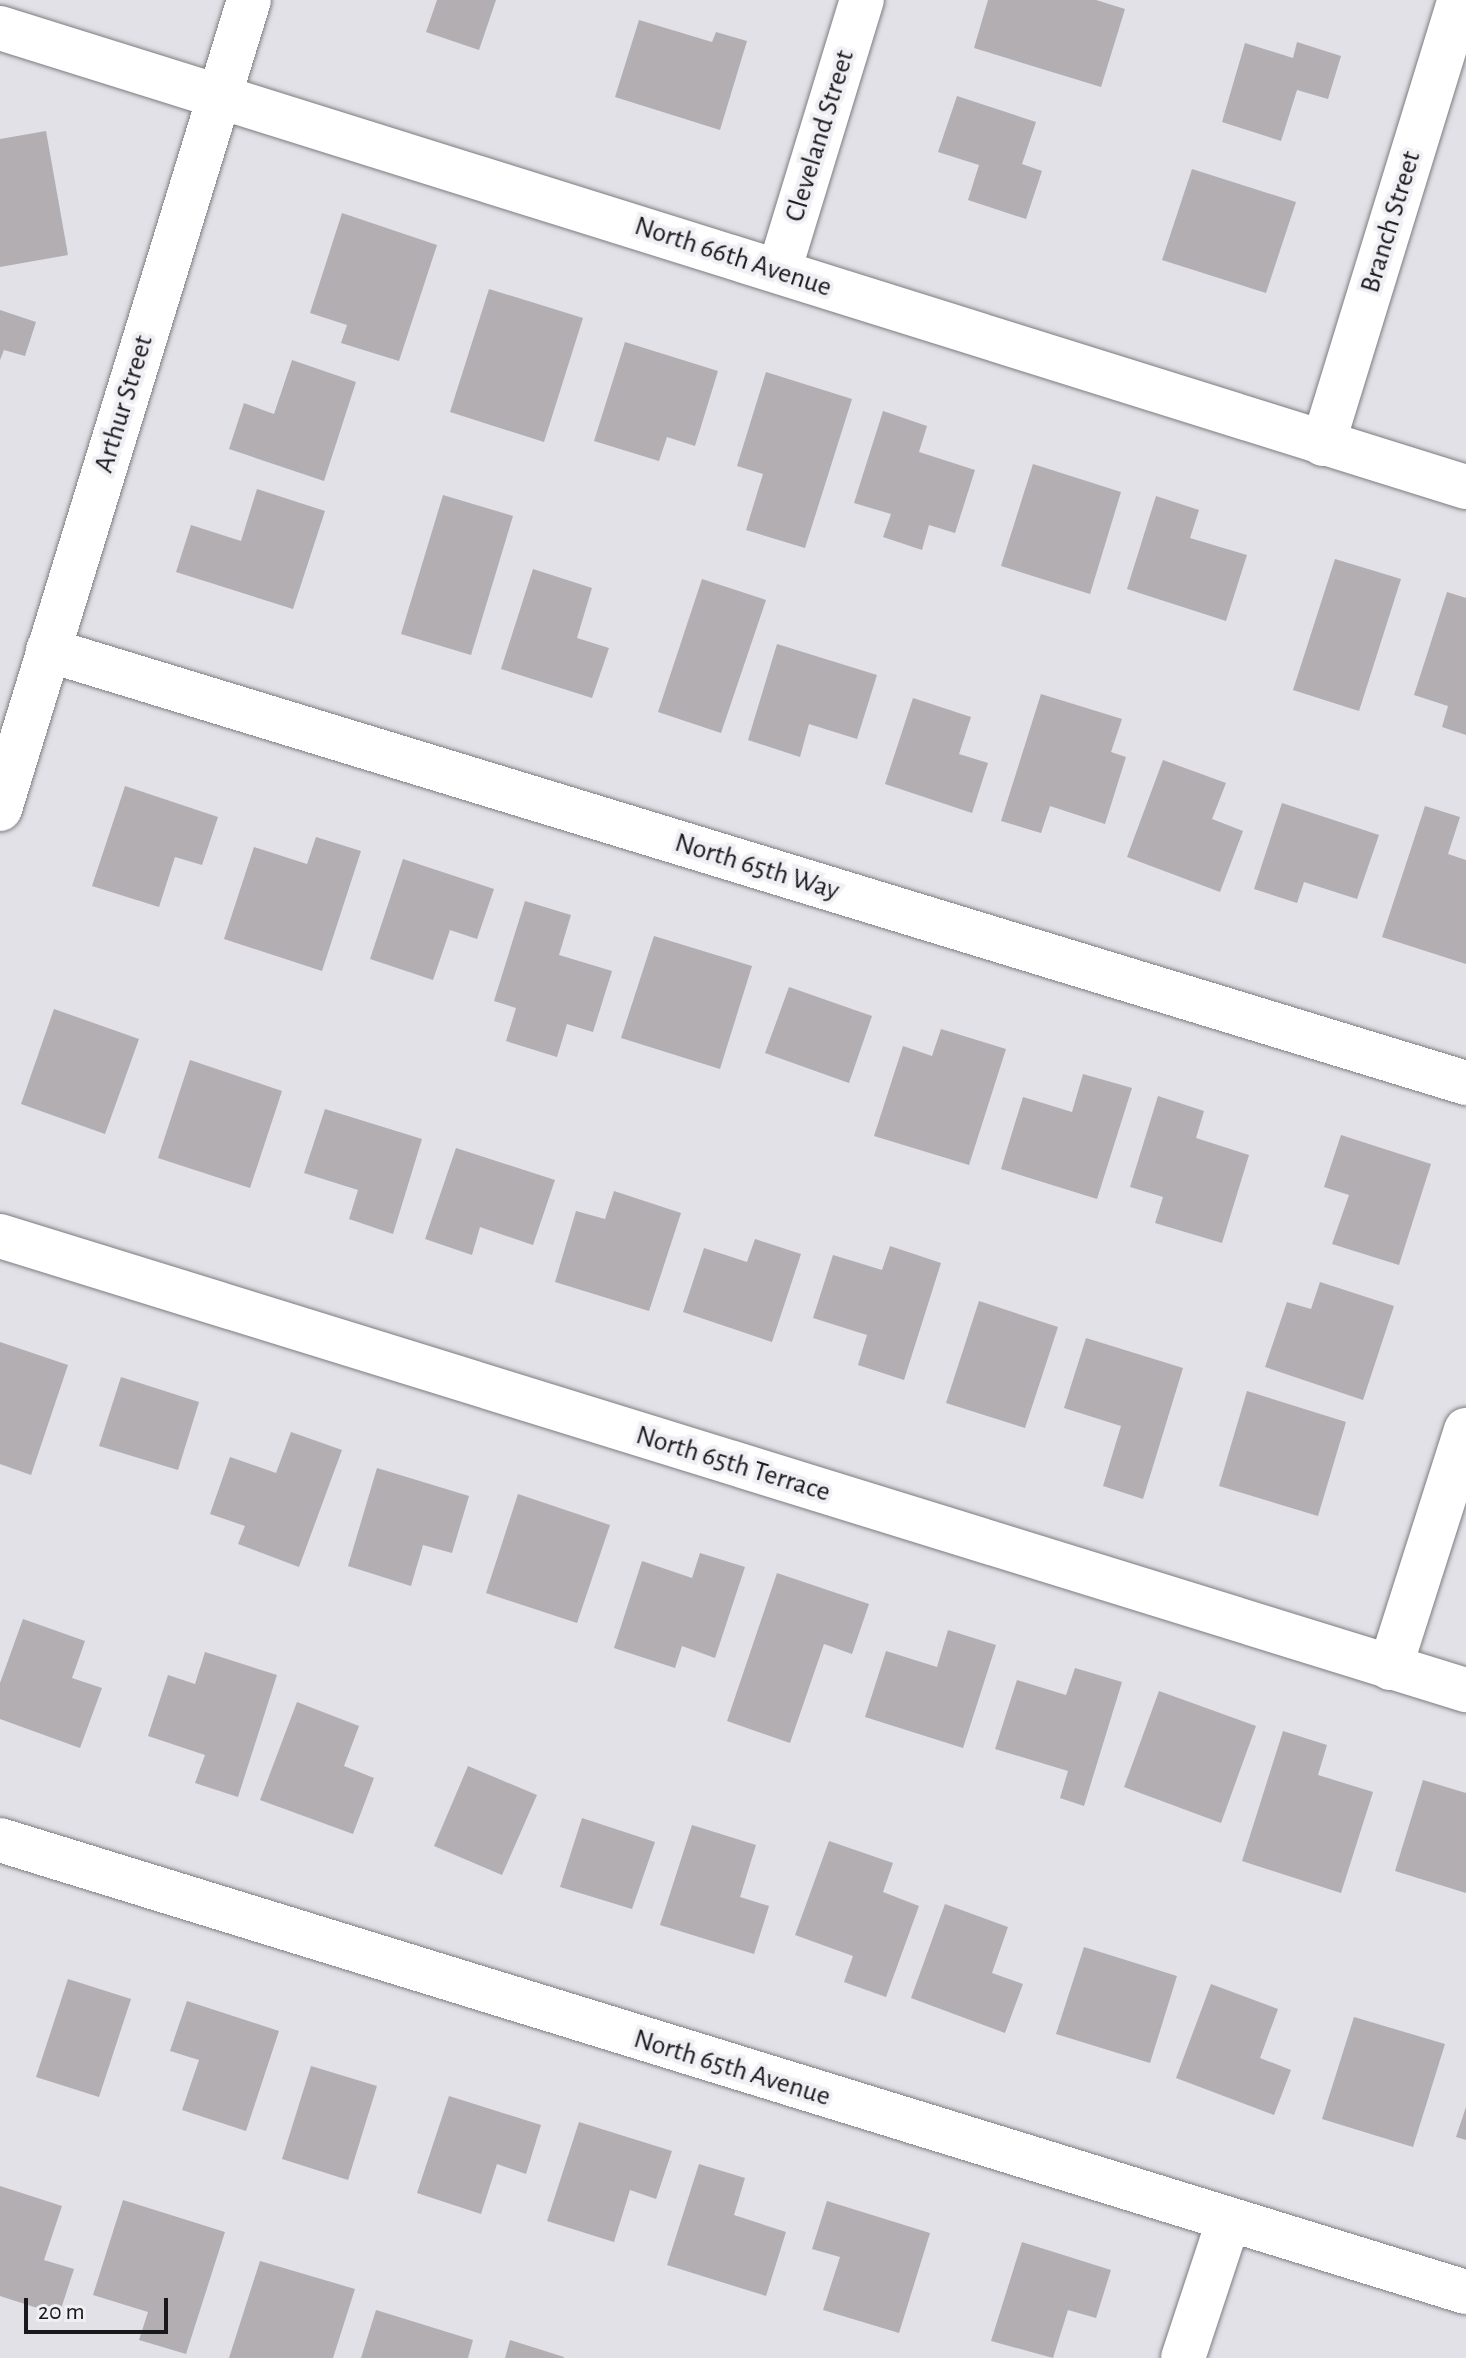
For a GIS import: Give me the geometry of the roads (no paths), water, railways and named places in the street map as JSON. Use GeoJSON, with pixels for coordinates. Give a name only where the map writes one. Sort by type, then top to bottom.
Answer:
{"type":"FeatureCollection","features":[{"type":"Feature","properties":{"kind":"street","name":"Arthur Street"},"geometry":{"type":"LineString","coordinates":[[0,809],[249,0]]}},
{"type":"Feature","properties":{"kind":"street","name":"Cleveland Street"},"geometry":{"type":"LineString","coordinates":[[779,271],[862,0]]}},
{"type":"Feature","properties":{"kind":"street","name":"Branch Street"},"geometry":{"type":"LineString","coordinates":[[1323,444],[1460,0]]}},
{"type":"Feature","properties":{"kind":"street","name":"North 66th Avenue"},"geometry":{"type":"LineString","coordinates":[[0,28],[221,93],[1466,487]]}},
{"type":"Feature","properties":{"kind":"street","name":"North 65th Way"},"geometry":{"type":"LineString","coordinates":[[48,650],[1466,1083]]}},
{"type":"Feature","properties":{"kind":"street","name":"North 65th Terrace"},"geometry":{"type":"LineString","coordinates":[[0,1236],[1466,1690]]}},
{"type":"Feature","properties":{"kind":"street"},"geometry":{"type":"LineString","coordinates":[[1390,1668],[1466,1430]]}},
{"type":"Feature","properties":{"kind":"street","name":"North 65th Avenue"},"geometry":{"type":"LineString","coordinates":[[0,1840],[1228,2222],[1466,2292]]}},
{"type":"Feature","properties":{"kind":"street"},"geometry":{"type":"LineString","coordinates":[[1183,2358],[1228,2222]]}}]}
